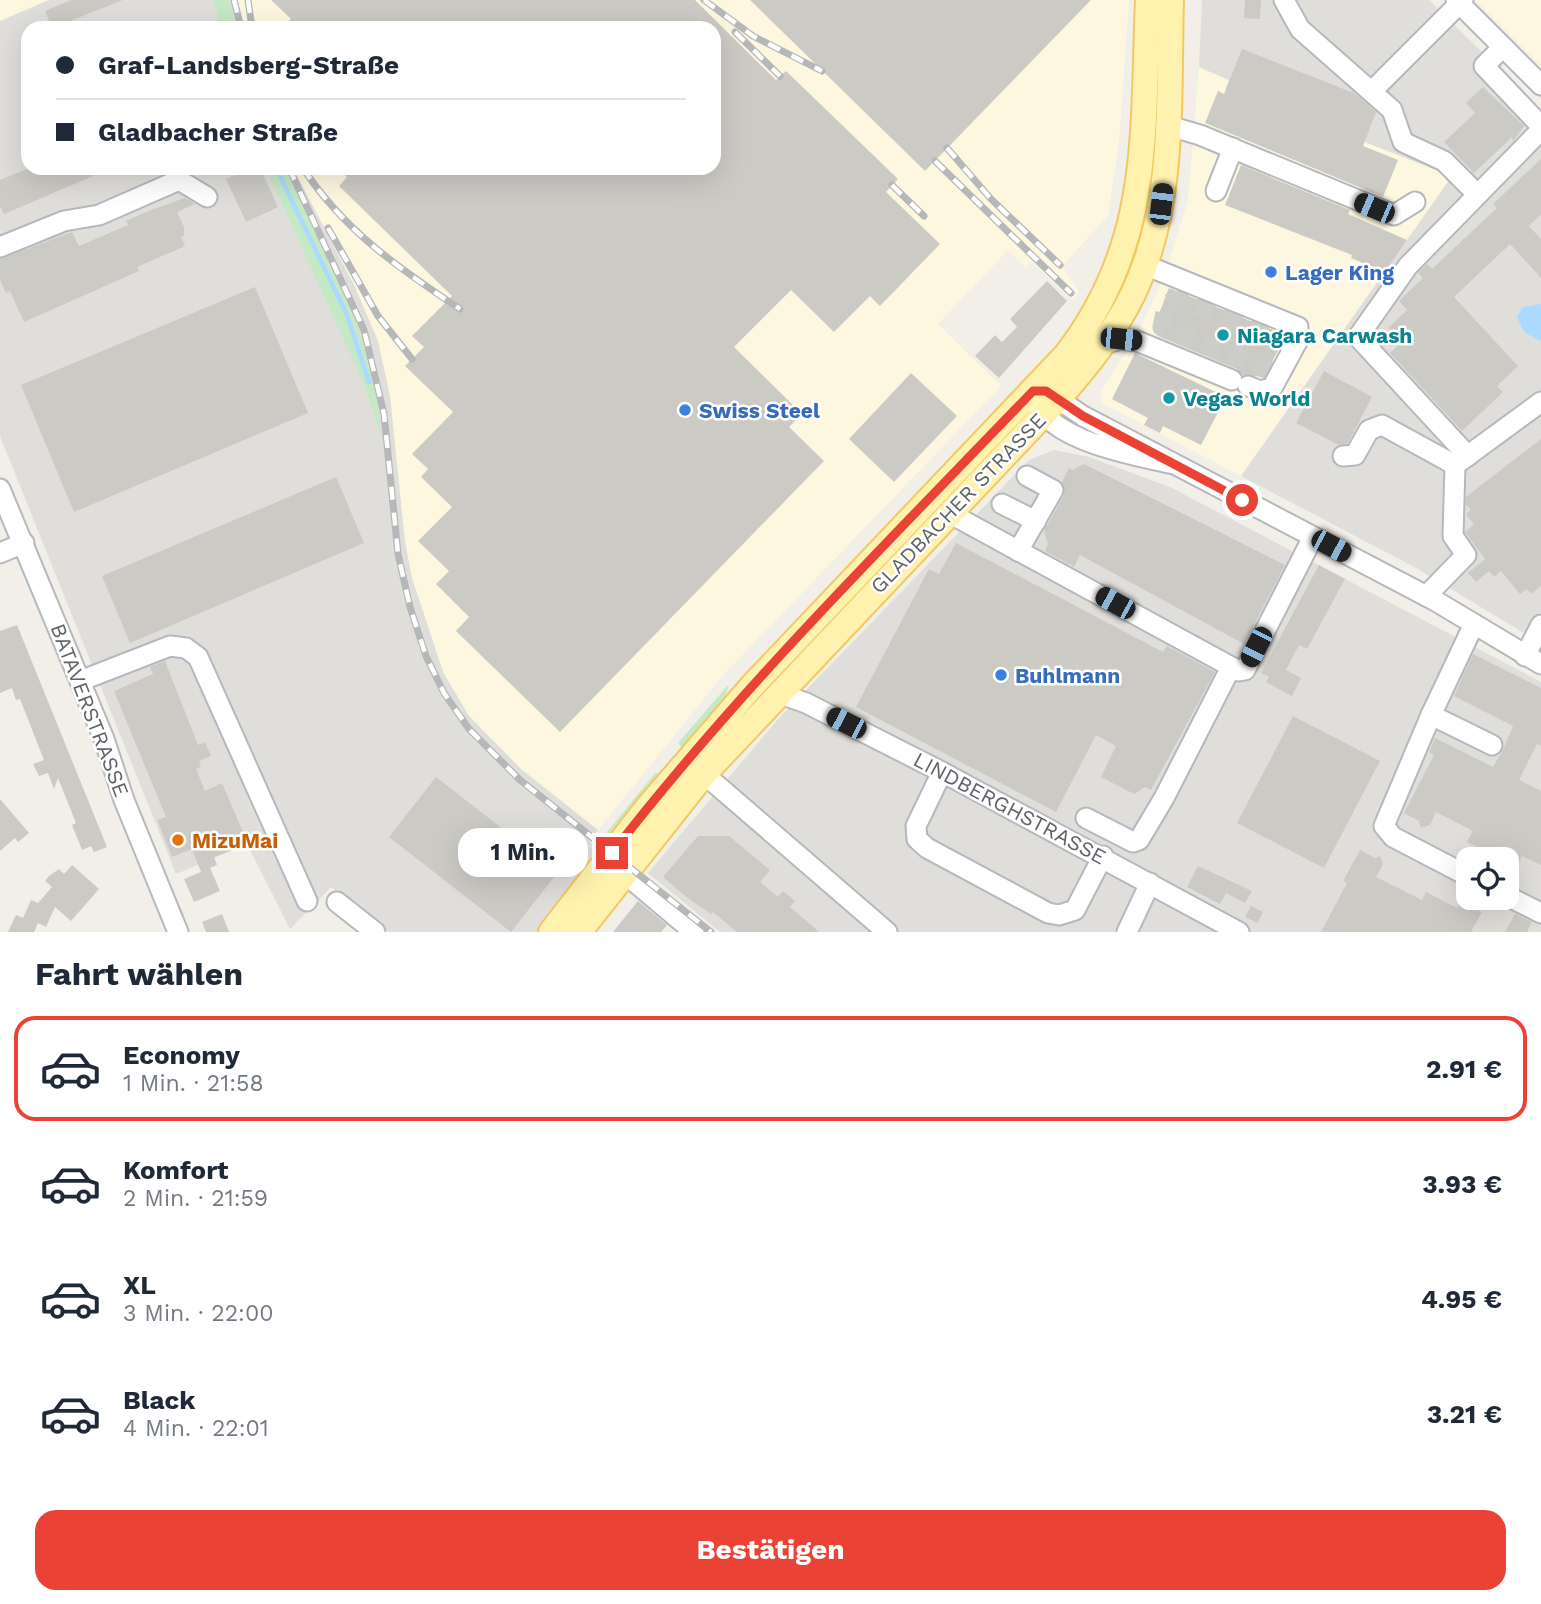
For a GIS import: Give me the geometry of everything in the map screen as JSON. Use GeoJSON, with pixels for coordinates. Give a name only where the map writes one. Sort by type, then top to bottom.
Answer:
{"type":"FeatureCollection","features":[{"type":"Feature","properties":{"kind":"main road","name":"GLADBACHER STRASSE"},"geometry":{"type":"LineString","coordinates":[[551,932],[655,799],[753,685],[1033,391],[1066,355],[1091,321],[1125,249],[1136,205],[1148,0]]}},
{"type":"Feature","properties":{"kind":"main road","name":"GLADBACHER STRASSE"},"geometry":{"type":"LineString","coordinates":[[579,932],[704,774],[1051,407],[1104,344],[1133,293],[1145,265],[1161,204],[1167,125],[1171,0]]}},
{"type":"Feature","properties":{"kind":"main road"},"geometry":{"type":"LineString","coordinates":[[753,685],[778,693]]}},
{"type":"Feature","properties":{"kind":"street"},"geometry":{"type":"LineString","coordinates":[[1284,0],[1300,29],[1392,110],[1404,142],[1444,161],[1476,193]]}},
{"type":"Feature","properties":{"kind":"street"},"geometry":{"type":"LineString","coordinates":[[1375,88],[1460,1],[1541,85]]}},
{"type":"Feature","properties":{"kind":"street"},"geometry":{"type":"LineString","coordinates":[[1462,461],[1358,337],[1408,266],[1541,128],[1484,66],[1503,47]]}},
{"type":"Feature","properties":{"kind":"street"},"geometry":{"type":"LineString","coordinates":[[1167,125],[1233,148],[1394,215],[1415,202]]}},
{"type":"Feature","properties":{"kind":"street"},"geometry":{"type":"LineString","coordinates":[[1216,191],[1233,148]]}},
{"type":"Feature","properties":{"kind":"street"},"geometry":{"type":"LineString","coordinates":[[0,247],[64,221],[99,215],[179,180],[207,197]]}},
{"type":"Feature","properties":{"kind":"street"},"geometry":{"type":"LineString","coordinates":[[1104,344],[1121,339],[1137,341],[1265,391],[1292,342],[1300,333],[1292,323],[1145,265]]}},
{"type":"Feature","properties":{"kind":"street"},"geometry":{"type":"LineString","coordinates":[[1033,391],[1046,391],[1051,407],[1083,416],[1426,596],[1533,660],[1541,625]]}},
{"type":"Feature","properties":{"kind":"street"},"geometry":{"type":"LineString","coordinates":[[1426,596],[1466,555],[1453,536],[1462,461],[1541,402]]}},
{"type":"Feature","properties":{"kind":"street"},"geometry":{"type":"LineString","coordinates":[[1343,456],[1355,455],[1369,430],[1382,425],[1462,461]]}},
{"type":"Feature","properties":{"kind":"street"},"geometry":{"type":"LineString","coordinates":[[1018,551],[1053,490],[1027,476]]}},
{"type":"Feature","properties":{"kind":"street","name":"BATAVERSTRASSE"},"geometry":{"type":"LineString","coordinates":[[0,489],[80,681],[178,932]]}},
{"type":"Feature","properties":{"kind":"street"},"geometry":{"type":"LineString","coordinates":[[1002,504],[1035,521]]}},
{"type":"Feature","properties":{"kind":"street"},"geometry":{"type":"LineString","coordinates":[[949,513],[1231,667],[1245,670],[1313,537]]}},
{"type":"Feature","properties":{"kind":"street"},"geometry":{"type":"LineString","coordinates":[[0,553],[24,543]]}},
{"type":"Feature","properties":{"kind":"street"},"geometry":{"type":"LineString","coordinates":[[1456,870],[1392,837],[1384,826],[1431,715],[1474,624]]}},
{"type":"Feature","properties":{"kind":"street"},"geometry":{"type":"LineString","coordinates":[[80,681],[170,646],[186,648],[198,657],[307,901]]}},
{"type":"Feature","properties":{"kind":"street"},"geometry":{"type":"LineString","coordinates":[[1086,818],[1133,842],[1139,840],[1231,667]]}},
{"type":"Feature","properties":{"kind":"street","name":"LINDBERGHSTRASSE"},"geometry":{"type":"LineString","coordinates":[[778,693],[806,703],[942,772],[1103,856],[1239,932]]}},
{"type":"Feature","properties":{"kind":"street"},"geometry":{"type":"LineString","coordinates":[[1431,715],[1492,745]]}},
{"type":"Feature","properties":{"kind":"street"},"geometry":{"type":"LineString","coordinates":[[942,772],[916,826],[917,839],[928,848],[1048,913],[1059,915],[1075,910],[1103,856]]}},
{"type":"Feature","properties":{"kind":"street"},"geometry":{"type":"LineString","coordinates":[[704,774],[887,932]]}},
{"type":"Feature","properties":{"kind":"street"},"geometry":{"type":"LineString","coordinates":[[624,873],[695,932]]}},
{"type":"Feature","properties":{"kind":"street"},"geometry":{"type":"LineString","coordinates":[[1127,932],[1150,883]]}},
{"type":"Feature","properties":{"kind":"street"},"geometry":{"type":"LineString","coordinates":[[1519,901],[1541,913]]}},
{"type":"Feature","properties":{"kind":"street"},"geometry":{"type":"LineString","coordinates":[[337,902],[375,932]]}},
{"type":"Feature","properties":{"kind":"shaded area"},"geometry":{"type":"Polygon","coordinates":[[[0,0],[49,0],[0,21],[0,0]]]}},
{"type":"Feature","properties":{"kind":"shaded area"},"geometry":{"type":"Polygon","coordinates":[[[49,0],[237,0],[243,21],[21,21],[21,175],[297,175],[355,287],[378,341],[390,396],[405,542],[412,578],[443,672],[469,716],[521,769],[598,830],[590,842],[601,851],[541,932],[389,932],[331,887],[290,929],[247,844],[176,874],[0,436],[0,21],[49,0]]]}},
{"type":"Feature","properties":{"kind":"shaded area","name":"Swiss Steel"},"geometry":{"type":"Polygon","coordinates":[[[237,0],[1129,0],[1119,141],[1108,216],[1062,266],[1079,291],[1074,301],[1031,261],[1025,267],[1008,250],[938,324],[1001,386],[722,676],[598,830],[521,769],[469,716],[443,672],[412,579],[405,542],[390,396],[378,341],[355,287],[297,175],[721,175],[721,21],[243,21],[237,0]]]}},
{"type":"Feature","properties":{"kind":"shaded area"},"geometry":{"type":"Polygon","coordinates":[[[1202,0],[1429,0],[1541,110],[1541,616],[1530,637],[1418,569],[1241,476],[1452,176],[1226,88],[1229,80],[1199,67],[1202,0]]]}},
{"type":"Feature","properties":{"kind":"shaded area"},"geometry":{"type":"Polygon","coordinates":[[[1475,0],[1541,0],[1541,66],[1475,0]]]}},
{"type":"Feature","properties":{"kind":"shaded area"},"geometry":{"type":"Polygon","coordinates":[[[1199,67],[1229,81],[1227,88],[1452,176],[1241,476],[1102,403],[1101,391],[1138,333],[1164,277],[1188,201],[1199,67]]]}},
{"type":"Feature","properties":{"kind":"shaded area"},"geometry":{"type":"Polygon","coordinates":[[[1054,450],[1089,457],[1170,487],[1541,682],[1541,932],[720,932],[648,873],[780,717],[1029,460],[1054,450]]]}},
{"type":"Feature","properties":{"kind":"shaded area"},"geometry":{"type":"Polygon","coordinates":[[[1492,910],[1519,910],[1541,922],[1541,932],[1481,932],[1492,910]]]}},
{"type":"Feature","properties":{"kind":"green space"},"geometry":{"type":"Polygon","coordinates":[[[214,0],[229,0],[235,21],[219,21],[214,0]]]}},
{"type":"Feature","properties":{"kind":"green space"},"geometry":{"type":"Polygon","coordinates":[[[269,175],[289,175],[347,298],[370,365],[381,435],[364,384],[269,175]]]}},
{"type":"Feature","properties":{"kind":"green space"},"geometry":{"type":"Polygon","coordinates":[[[729,684],[724,701],[682,747],[678,743],[729,684]]]}},
{"type":"Feature","properties":{"kind":"green space"},"geometry":{"type":"Polygon","coordinates":[[[656,772],[659,777],[607,841],[603,837],[656,772]]]}},
{"type":"Feature","properties":{"kind":"water"},"geometry":{"type":"Polygon","coordinates":[[[1541,304],[1540,341],[1524,332],[1517,317],[1523,307],[1541,304]]]}},
{"type":"Feature","properties":{"kind":"building"},"geometry":{"type":"Polygon","coordinates":[[[71,0],[123,0],[70,21],[49,21],[45,11],[71,0]]]}},
{"type":"Feature","properties":{"kind":"building"},"geometry":{"type":"Polygon","coordinates":[[[271,0],[695,0],[716,21],[289,21],[291,19],[271,0]]]}},
{"type":"Feature","properties":{"kind":"building"},"geometry":{"type":"Polygon","coordinates":[[[750,0],[1091,0],[925,171],[750,0]]]}},
{"type":"Feature","properties":{"kind":"building"},"geometry":{"type":"Polygon","coordinates":[[[1245,0],[1261,0],[1260,19],[1244,18],[1245,0]]]}},
{"type":"Feature","properties":{"kind":"building"},"geometry":{"type":"Polygon","coordinates":[[[721,26],[776,80],[786,71],[898,179],[886,192],[940,244],[880,306],[870,296],[834,332],[791,290],[734,347],[802,414],[789,427],[824,461],[560,732],[456,631],[469,617],[436,584],[449,571],[418,541],[452,507],[421,477],[428,469],[412,454],[453,412],[405,366],[424,347],[412,336],[452,296],[339,186],[347,177],[345,175],[721,175],[721,26]]]}},
{"type":"Feature","properties":{"kind":"building"},"geometry":{"type":"Polygon","coordinates":[[[1242,49],[1354,93],[1376,112],[1363,146],[1398,160],[1383,197],[1205,123],[1218,91],[1224,94],[1242,49]]]}},
{"type":"Feature","properties":{"kind":"building"},"geometry":{"type":"Polygon","coordinates":[[[1483,87],[1524,126],[1513,141],[1512,137],[1474,173],[1444,142],[1475,113],[1466,103],[1483,87]]]}},
{"type":"Feature","properties":{"kind":"building"},"geometry":{"type":"Polygon","coordinates":[[[1541,159],[1541,214],[1529,226],[1541,239],[1541,278],[1510,244],[1454,297],[1518,366],[1497,386],[1503,392],[1462,431],[1390,353],[1401,342],[1388,328],[1407,310],[1399,301],[1423,278],[1418,273],[1427,264],[1432,269],[1497,208],[1493,204],[1541,159]]]}},
{"type":"Feature","properties":{"kind":"building"},"geometry":{"type":"Polygon","coordinates":[[[1241,165],[1350,210],[1348,214],[1407,240],[1385,272],[1351,258],[1352,255],[1225,205],[1241,165]]]}},
{"type":"Feature","properties":{"kind":"building"},"geometry":{"type":"Polygon","coordinates":[[[21,171],[21,175],[96,175],[4,214],[0,206],[0,180],[21,171]]]}},
{"type":"Feature","properties":{"kind":"building"},"geometry":{"type":"Polygon","coordinates":[[[235,175],[263,175],[278,207],[246,222],[226,179],[235,175]]]}},
{"type":"Feature","properties":{"kind":"building"},"geometry":{"type":"Polygon","coordinates":[[[185,198],[195,204],[177,212],[184,227],[184,235],[181,237],[185,246],[137,267],[139,271],[24,322],[10,291],[6,293],[0,280],[0,259],[72,232],[79,246],[128,225],[126,221],[185,198]]]}},
{"type":"Feature","properties":{"kind":"building"},"geometry":{"type":"Polygon","coordinates":[[[1047,281],[1067,301],[999,378],[975,356],[995,335],[1002,342],[1017,327],[1010,319],[1047,281]]]}},
{"type":"Feature","properties":{"kind":"building"},"geometry":{"type":"Polygon","coordinates":[[[255,287],[308,413],[74,512],[21,385],[255,287]]]}},
{"type":"Feature","properties":{"kind":"building","name":"Niagara Carwash"},"geometry":{"type":"Polygon","coordinates":[[[1169,288],[1286,335],[1264,377],[1243,375],[1237,369],[1160,337],[1155,324],[1169,288]]]}},
{"type":"Feature","properties":{"kind":"building","name":"Vegas World"},"geometry":{"type":"Polygon","coordinates":[[[1135,353],[1226,397],[1201,445],[1163,426],[1160,433],[1144,425],[1148,418],[1112,399],[1135,353]]]}},
{"type":"Feature","properties":{"kind":"building"},"geometry":{"type":"Polygon","coordinates":[[[1324,371],[1372,397],[1348,443],[1339,445],[1296,423],[1324,371]]]}},
{"type":"Feature","properties":{"kind":"building"},"geometry":{"type":"Polygon","coordinates":[[[911,373],[957,416],[894,482],[849,439],[911,373]]]}},
{"type":"Feature","properties":{"kind":"building"},"geometry":{"type":"Polygon","coordinates":[[[1541,439],[1541,586],[1531,594],[1527,589],[1520,594],[1501,571],[1494,577],[1489,571],[1476,582],[1468,573],[1485,559],[1465,532],[1474,524],[1466,514],[1471,510],[1466,505],[1466,497],[1541,439]]]}},
{"type":"Feature","properties":{"kind":"building"},"geometry":{"type":"Polygon","coordinates":[[[1084,464],[1285,565],[1244,644],[1080,555],[1074,567],[1045,551],[1048,544],[1044,531],[1064,495],[1062,482],[1069,468],[1073,470],[1084,464]]]}},
{"type":"Feature","properties":{"kind":"building"},"geometry":{"type":"Polygon","coordinates":[[[336,477],[364,543],[130,643],[102,576],[336,477]]]}},
{"type":"Feature","properties":{"kind":"building","name":"Buhlmann"},"geometry":{"type":"Polygon","coordinates":[[[956,543],[1163,652],[1167,646],[1215,672],[1151,790],[1145,787],[1134,794],[1101,777],[1116,746],[1096,735],[1056,812],[856,707],[929,569],[939,574],[956,543]]]}},
{"type":"Feature","properties":{"kind":"building"},"geometry":{"type":"Polygon","coordinates":[[[1319,565],[1345,579],[1307,649],[1299,645],[1286,670],[1301,678],[1292,696],[1266,682],[1269,677],[1261,673],[1319,565]]]}},
{"type":"Feature","properties":{"kind":"building"},"geometry":{"type":"Polygon","coordinates":[[[17,625],[107,847],[94,852],[91,846],[82,850],[72,825],[76,823],[58,778],[54,789],[48,773],[39,776],[33,764],[44,760],[20,699],[16,700],[12,688],[0,693],[0,631],[17,625]]]}},
{"type":"Feature","properties":{"kind":"building"},"geometry":{"type":"Polygon","coordinates":[[[1473,654],[1541,688],[1541,746],[1537,744],[1519,780],[1541,791],[1541,865],[1522,856],[1519,862],[1519,847],[1476,847],[1467,842],[1473,831],[1436,812],[1430,825],[1421,828],[1419,821],[1404,813],[1434,755],[1429,752],[1435,738],[1493,767],[1503,750],[1513,726],[1454,696],[1473,654]]]}},
{"type":"Feature","properties":{"kind":"building"},"geometry":{"type":"Polygon","coordinates":[[[165,661],[198,745],[205,742],[211,756],[199,761],[201,767],[196,769],[205,791],[222,783],[248,844],[214,857],[217,865],[210,868],[220,891],[194,902],[184,879],[206,870],[201,872],[192,849],[172,857],[157,820],[166,817],[114,691],[153,674],[150,667],[165,661]]]}},
{"type":"Feature","properties":{"kind":"building"},"geometry":{"type":"Polygon","coordinates":[[[1293,716],[1380,761],[1324,868],[1237,823],[1293,716]]]}},
{"type":"Feature","properties":{"kind":"building"},"geometry":{"type":"Polygon","coordinates":[[[436,777],[558,872],[511,932],[389,837],[436,777]]]}},
{"type":"Feature","properties":{"kind":"building"},"geometry":{"type":"Polygon","coordinates":[[[0,799],[29,833],[18,842],[15,838],[0,851],[0,799]]]}},
{"type":"Feature","properties":{"kind":"building"},"geometry":{"type":"Polygon","coordinates":[[[698,836],[729,836],[770,870],[760,882],[778,897],[783,891],[795,901],[790,907],[819,932],[737,932],[713,912],[711,914],[685,896],[663,877],[698,836]]]}},
{"type":"Feature","properties":{"kind":"building"},"geometry":{"type":"Polygon","coordinates":[[[1360,850],[1375,858],[1380,856],[1383,864],[1376,877],[1422,900],[1426,892],[1456,907],[1456,910],[1482,912],[1471,932],[1321,932],[1347,883],[1343,881],[1360,850]]]}},
{"type":"Feature","properties":{"kind":"building"},"geometry":{"type":"Polygon","coordinates":[[[72,865],[99,889],[71,921],[55,907],[46,927],[38,923],[34,932],[8,932],[16,915],[23,918],[31,900],[38,903],[52,887],[45,881],[49,876],[59,869],[64,874],[72,865]]]}},
{"type":"Feature","properties":{"kind":"building"},"geometry":{"type":"Polygon","coordinates":[[[1198,866],[1252,891],[1245,903],[1226,893],[1220,904],[1187,887],[1198,866]]]}},
{"type":"Feature","properties":{"kind":"building"},"geometry":{"type":"Polygon","coordinates":[[[638,901],[667,925],[661,932],[613,932],[638,901]]]}},
{"type":"Feature","properties":{"kind":"building"},"geometry":{"type":"Polygon","coordinates":[[[1251,906],[1263,912],[1257,923],[1245,917],[1251,906]]]}},
{"type":"Feature","properties":{"kind":"building"},"geometry":{"type":"Polygon","coordinates":[[[222,914],[229,932],[206,932],[202,922],[222,914]]]}},
{"type":"Feature","properties":{"kind":"building"},"geometry":{"type":"Polygon","coordinates":[[[1515,914],[1532,922],[1527,932],[1505,932],[1515,914]]]}},
{"type":"Feature","properties":{"kind":"waterway"},"geometry":{"type":"LineString","coordinates":[[279,175],[347,315],[369,382]]}},
{"type":"Feature","properties":{"kind":"tunnel"},"geometry":{"type":"LineString","coordinates":[[1274,372],[1162,327],[1167,304],[1179,300],[1285,343]]}},
{"type":"Feature","properties":{"kind":"railway"},"geometry":{"type":"LineString","coordinates":[[234,0],[239,21]]}},
{"type":"Feature","properties":{"kind":"railway"},"geometry":{"type":"LineString","coordinates":[[248,0],[251,21]]}},
{"type":"Feature","properties":{"kind":"railway"},"geometry":{"type":"LineString","coordinates":[[704,0],[753,36],[822,71]]}},
{"type":"Feature","properties":{"kind":"railway"},"geometry":{"type":"LineString","coordinates":[[735,32],[780,76]]}},
{"type":"Feature","properties":{"kind":"railway"},"geometry":{"type":"LineString","coordinates":[[947,148],[991,199],[1060,265]]}},
{"type":"Feature","properties":{"kind":"railway"},"geometry":{"type":"LineString","coordinates":[[935,161],[1071,293]]}},
{"type":"Feature","properties":{"kind":"railway"},"geometry":{"type":"LineString","coordinates":[[292,175],[364,330],[384,414],[398,554],[410,607],[426,656],[444,693],[469,729],[520,780],[711,932]]}},
{"type":"Feature","properties":{"kind":"railway"},"geometry":{"type":"LineString","coordinates":[[308,175],[336,211],[374,247],[460,309]]}},
{"type":"Feature","properties":{"kind":"railway"},"geometry":{"type":"LineString","coordinates":[[892,185],[924,216]]}},
{"type":"Feature","properties":{"kind":"railway"},"geometry":{"type":"LineString","coordinates":[[328,228],[378,316],[412,359]]}},
{"type":"Feature","properties":{"kind":"place","name":"Lager King"},"geometry":{"type":"Point","coordinates":[1271,272]}},
{"type":"Feature","properties":{"kind":"place","name":"Niagara Carwash"},"geometry":{"type":"Point","coordinates":[1223,335]}},
{"type":"Feature","properties":{"kind":"place","name":"Vegas World"},"geometry":{"type":"Point","coordinates":[1169,398]}},
{"type":"Feature","properties":{"kind":"place","name":"Swiss Steel"},"geometry":{"type":"Point","coordinates":[685,410]}},
{"type":"Feature","properties":{"kind":"place","name":"Buhlmann"},"geometry":{"type":"Point","coordinates":[1001,675]}},
{"type":"Feature","properties":{"kind":"place","name":"MizuMai"},"geometry":{"type":"Point","coordinates":[178,840]}},
{"type":"Feature","properties":{"kind":"route"},"geometry":{"type":"LineString","coordinates":[[612,853],[687,759],[753,685],[1033,391],[1046,391],[1083,416],[1242,500]]}}]}
